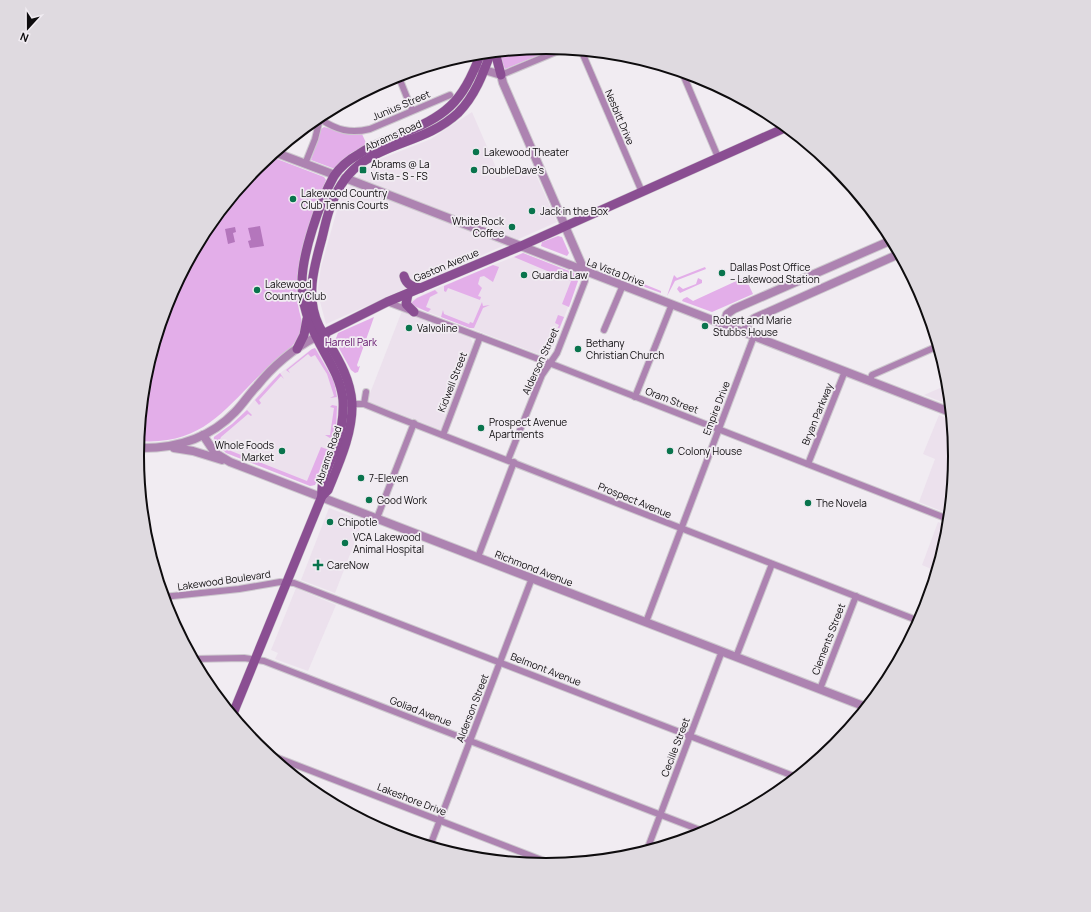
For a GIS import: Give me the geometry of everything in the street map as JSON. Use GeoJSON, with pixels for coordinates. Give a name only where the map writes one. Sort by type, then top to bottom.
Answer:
{"type":"FeatureCollection","features":[{"type":"Feature","properties":{"kind":"main road"},"geometry":{"type":"LineString","coordinates":[[496,57],[501,75]]}},
{"type":"Feature","properties":{"kind":"main road","name":"Abrams Road"},"geometry":{"type":"LineString","coordinates":[[235,710],[257,660],[322,496],[328,490],[348,438],[346,374],[307,315],[303,299],[302,284],[308,249],[320,208],[335,175],[351,159],[368,148],[440,116],[453,105],[487,58]]}},
{"type":"Feature","properties":{"kind":"main road","name":"Abrams Road"},"geometry":{"type":"LineString","coordinates":[[320,335],[312,298],[312,280],[332,202],[345,178],[369,157],[441,126],[458,113],[470,99],[480,69],[481,59]]}},
{"type":"Feature","properties":{"kind":"main road"},"geometry":{"type":"LineString","coordinates":[[441,126],[444,119],[469,91],[469,83]]}},
{"type":"Feature","properties":{"kind":"main road","name":"Gaston Avenue"},"geometry":{"type":"LineString","coordinates":[[320,335],[387,302],[521,246],[564,225],[780,130]]}},
{"type":"Feature","properties":{"kind":"main road"},"geometry":{"type":"LineString","coordinates":[[308,249],[318,252]]}},
{"type":"Feature","properties":{"kind":"main road"},"geometry":{"type":"LineString","coordinates":[[404,276],[405,281],[410,285],[420,288]]}},
{"type":"Feature","properties":{"kind":"main road"},"geometry":{"type":"LineString","coordinates":[[408,294],[406,304],[414,312]]}},
{"type":"Feature","properties":{"kind":"main road"},"geometry":{"type":"LineString","coordinates":[[297,349],[304,335],[307,315]]}},
{"type":"Feature","properties":{"kind":"street"},"geometry":{"type":"LineString","coordinates":[[480,69],[501,75],[551,54]]}},
{"type":"Feature","properties":{"kind":"street","name":"Nesbitt Drive"},"geometry":{"type":"LineString","coordinates":[[584,56],[642,192]]}},
{"type":"Feature","properties":{"kind":"street"},"geometry":{"type":"LineString","coordinates":[[501,75],[503,83],[584,270]]}},
{"type":"Feature","properties":{"kind":"street"},"geometry":{"type":"LineString","coordinates":[[685,79],[718,157]]}},
{"type":"Feature","properties":{"kind":"street"},"geometry":{"type":"LineString","coordinates":[[400,82],[412,110]]}},
{"type":"Feature","properties":{"kind":"street","name":"Junius Street"},"geometry":{"type":"LineString","coordinates":[[325,120],[339,129],[359,132],[370,129],[450,95]]}},
{"type":"Feature","properties":{"kind":"street"},"geometry":{"type":"LineString","coordinates":[[304,164],[315,139],[318,125]]}},
{"type":"Feature","properties":{"kind":"street","name":"La Vista Drive"},"geometry":{"type":"LineString","coordinates":[[280,154],[345,178],[945,410]]}},
{"type":"Feature","properties":{"kind":"street"},"geometry":{"type":"LineString","coordinates":[[724,324],[727,314],[734,309],[886,243]]}},
{"type":"Feature","properties":{"kind":"street"},"geometry":{"type":"LineString","coordinates":[[867,251],[872,265]]}},
{"type":"Feature","properties":{"kind":"street"},"geometry":{"type":"LineString","coordinates":[[744,332],[749,322],[755,318],[894,256]]}},
{"type":"Feature","properties":{"kind":"street","name":"Alderson Street"},"geometry":{"type":"LineString","coordinates":[[478,556],[542,375],[557,353],[585,281],[584,270]]}},
{"type":"Feature","properties":{"kind":"street"},"geometry":{"type":"LineString","coordinates":[[604,330],[623,285]]}},
{"type":"Feature","properties":{"kind":"street","name":"Oram Street"},"geometry":{"type":"LineString","coordinates":[[387,302],[550,363],[943,517]]}},
{"type":"Feature","properties":{"kind":"street"},"geometry":{"type":"LineString","coordinates":[[636,397],[672,304]]}},
{"type":"Feature","properties":{"kind":"street","name":"Gaston Avenue"},"geometry":{"type":"LineString","coordinates":[[144,448],[163,447],[186,442],[203,435],[228,418],[276,366],[297,349],[320,335]]}},
{"type":"Feature","properties":{"kind":"street","name":"Empire Drive"},"geometry":{"type":"LineString","coordinates":[[646,622],[754,336]]}},
{"type":"Feature","properties":{"kind":"street","name":"Kidwell Street"},"geometry":{"type":"LineString","coordinates":[[443,435],[480,337]]}},
{"type":"Feature","properties":{"kind":"street"},"geometry":{"type":"LineString","coordinates":[[870,381],[872,375],[933,348]]}},
{"type":"Feature","properties":{"kind":"street","name":"Bryan Parkway"},"geometry":{"type":"LineString","coordinates":[[808,464],[845,371]]}},
{"type":"Feature","properties":{"kind":"street"},"geometry":{"type":"LineString","coordinates":[[364,404],[366,392]]}},
{"type":"Feature","properties":{"kind":"street","name":"Prospect Avenue"},"geometry":{"type":"LineString","coordinates":[[347,404],[364,404],[913,619]]}},
{"type":"Feature","properties":{"kind":"street"},"geometry":{"type":"LineString","coordinates":[[377,518],[414,423]]}},
{"type":"Feature","properties":{"kind":"street","name":"Richmond Avenue"},"geometry":{"type":"LineString","coordinates":[[203,435],[215,452],[230,462],[478,556],[861,705]]}},
{"type":"Feature","properties":{"kind":"street"},"geometry":{"type":"LineString","coordinates":[[163,447],[185,449],[230,462]]}},
{"type":"Feature","properties":{"kind":"street"},"geometry":{"type":"LineString","coordinates":[[736,657],[772,564]]}},
{"type":"Feature","properties":{"kind":"street","name":"Alderson Street"},"geometry":{"type":"LineString","coordinates":[[432,841],[532,578]]}},
{"type":"Feature","properties":{"kind":"street","name":"Lakewood Boulevard"},"geometry":{"type":"LineString","coordinates":[[169,596],[218,592],[288,582]]}},
{"type":"Feature","properties":{"kind":"street","name":"Belmont Avenue"},"geometry":{"type":"LineString","coordinates":[[288,582],[335,598],[790,775]]}},
{"type":"Feature","properties":{"kind":"street","name":"Clements Street"},"geometry":{"type":"LineString","coordinates":[[820,689],[856,596]]}},
{"type":"Feature","properties":{"kind":"street","name":"Cecille Street"},"geometry":{"type":"LineString","coordinates":[[649,844],[722,651]]}},
{"type":"Feature","properties":{"kind":"street","name":"Goliad Avenue"},"geometry":{"type":"LineString","coordinates":[[199,660],[244,658],[257,660],[696,828]]}},
{"type":"Feature","properties":{"kind":"street","name":"Lakeshore Drive"},"geometry":{"type":"LineString","coordinates":[[282,760],[535,858]]}},
{"type":"Feature","properties":{"kind":"shaded area"},"geometry":{"type":"Polygon","coordinates":[[[472,112],[501,179],[533,168],[557,222],[326,324],[318,288],[321,267],[339,203],[344,194],[359,175],[378,160],[431,139],[472,112]]]}},
{"type":"Feature","properties":{"kind":"shaded area"},"geometry":{"type":"Polygon","coordinates":[[[260,226],[264,246],[250,248],[248,241],[251,240],[248,228],[260,226]]]}},
{"type":"Feature","properties":{"kind":"shaded area"},"geometry":{"type":"Polygon","coordinates":[[[235,227],[236,232],[233,233],[235,242],[228,244],[225,229],[235,227]]]}},
{"type":"Feature","properties":{"kind":"shaded area"},"geometry":{"type":"Polygon","coordinates":[[[523,253],[579,277],[554,345],[546,357],[412,306],[410,302],[428,292],[523,253]]]}},
{"type":"Feature","properties":{"kind":"shaded area"},"geometry":{"type":"Polygon","coordinates":[[[402,311],[470,337],[474,346],[441,430],[367,401],[402,311]]]}},
{"type":"Feature","properties":{"kind":"shaded area"},"geometry":{"type":"Polygon","coordinates":[[[316,349],[320,353],[334,380],[339,407],[334,440],[316,484],[312,486],[226,453],[218,447],[213,439],[214,436],[232,424],[246,410],[262,390],[279,374],[310,350],[316,349]]]}},
{"type":"Feature","properties":{"kind":"shaded area"},"geometry":{"type":"Polygon","coordinates":[[[941,387],[944,403],[924,395],[941,387]]]}},
{"type":"Feature","properties":{"kind":"shaded area"},"geometry":{"type":"Polygon","coordinates":[[[939,415],[946,418],[948,456],[943,512],[919,502],[935,459],[923,454],[939,415]]]}},
{"type":"Feature","properties":{"kind":"shaded area"},"geometry":{"type":"Polygon","coordinates":[[[329,508],[363,521],[335,593],[301,580],[329,508]]]}},
{"type":"Feature","properties":{"kind":"shaded area"},"geometry":{"type":"Polygon","coordinates":[[[938,522],[942,523],[931,569],[922,565],[938,522]]]}},
{"type":"Feature","properties":{"kind":"shaded area"},"geometry":{"type":"Polygon","coordinates":[[[296,588],[336,605],[308,671],[275,659],[278,653],[271,650],[296,588]]]}},
{"type":"Feature","properties":{"kind":"green space"},"geometry":{"type":"Polygon","coordinates":[[[541,54],[505,69],[500,56],[541,54]]]}},
{"type":"Feature","properties":{"kind":"green space"},"geometry":{"type":"Polygon","coordinates":[[[324,127],[339,131],[362,134],[367,145],[351,153],[335,169],[311,160],[321,129],[324,127]]]}},
{"type":"Feature","properties":{"kind":"green space"},"geometry":{"type":"Polygon","coordinates":[[[275,158],[324,177],[326,180],[308,229],[301,255],[297,295],[302,328],[297,340],[212,421],[197,431],[180,437],[161,441],[144,441],[144,430],[151,378],[157,352],[174,302],[197,255],[211,233],[243,191],[275,158]]]}},
{"type":"Feature","properties":{"kind":"green space"},"geometry":{"type":"Polygon","coordinates":[[[558,236],[562,237],[569,253],[567,256],[541,246],[542,242],[558,236]]]}},
{"type":"Feature","properties":{"kind":"green space"},"geometry":{"type":"Polygon","coordinates":[[[523,253],[577,274],[578,281],[569,307],[562,304],[571,281],[514,257],[523,253]]]}},
{"type":"Feature","properties":{"kind":"green space"},"geometry":{"type":"Polygon","coordinates":[[[493,265],[499,267],[493,282],[484,276],[480,277],[478,284],[482,288],[478,296],[481,297],[480,300],[448,288],[446,292],[444,291],[444,286],[493,265]]]}},
{"type":"Feature","properties":{"kind":"green space"},"geometry":{"type":"Polygon","coordinates":[[[705,267],[706,269],[675,281],[667,296],[674,275],[677,278],[705,267]]]}},
{"type":"Feature","properties":{"kind":"green space"},"geometry":{"type":"Polygon","coordinates":[[[745,277],[753,294],[712,312],[682,301],[687,297],[693,301],[745,277]]]}},
{"type":"Feature","properties":{"kind":"green space"},"geometry":{"type":"Polygon","coordinates":[[[698,278],[702,280],[702,283],[680,293],[677,289],[679,286],[683,289],[696,284],[698,278]]]}},
{"type":"Feature","properties":{"kind":"green space"},"geometry":{"type":"Polygon","coordinates":[[[639,282],[661,291],[661,293],[639,285],[639,282]]]}},
{"type":"Feature","properties":{"kind":"green space"},"geometry":{"type":"Polygon","coordinates":[[[435,290],[438,293],[430,297],[426,307],[431,309],[428,312],[410,304],[417,298],[435,290]]]}},
{"type":"Feature","properties":{"kind":"green space"},"geometry":{"type":"Polygon","coordinates":[[[482,302],[483,306],[490,305],[483,308],[474,328],[470,328],[441,317],[443,310],[444,314],[469,324],[470,322],[473,323],[482,302]]]}},
{"type":"Feature","properties":{"kind":"green space"},"geometry":{"type":"Polygon","coordinates":[[[558,315],[564,317],[553,344],[544,357],[540,354],[545,355],[559,325],[555,323],[558,315]]]}},
{"type":"Feature","properties":{"kind":"green space","name":"Harrell Park"},"geometry":{"type":"Polygon","coordinates":[[[374,317],[357,365],[358,367],[360,366],[358,372],[355,373],[351,370],[335,341],[338,333],[374,317]]]}},
{"type":"Feature","properties":{"kind":"green space"},"geometry":{"type":"Polygon","coordinates":[[[315,348],[334,381],[337,397],[330,398],[334,396],[327,374],[315,355],[311,357],[308,354],[288,370],[290,373],[286,370],[315,348]]]}},
{"type":"Feature","properties":{"kind":"green space"},"geometry":{"type":"Polygon","coordinates":[[[280,373],[284,379],[281,376],[259,400],[261,403],[259,405],[255,400],[280,373]]]}},
{"type":"Feature","properties":{"kind":"green space"},"geometry":{"type":"Polygon","coordinates":[[[332,405],[337,406],[336,428],[333,440],[325,435],[330,435],[334,408],[330,407],[332,405]]]}},
{"type":"Feature","properties":{"kind":"green space"},"geometry":{"type":"Polygon","coordinates":[[[247,410],[252,415],[251,416],[248,414],[221,437],[219,442],[231,451],[307,481],[321,447],[329,450],[315,485],[310,486],[226,453],[214,440],[214,437],[232,424],[247,410]]]}},
{"type":"Feature","properties":{"kind":"place","name":"Lakewood Theater"},"geometry":{"type":"Point","coordinates":[476,152]}},
{"type":"Feature","properties":{"kind":"place","name":"Abrams @ La Vista - S - FS"},"geometry":{"type":"Point","coordinates":[363,170]}},
{"type":"Feature","properties":{"kind":"place","name":"DoubleDave's"},"geometry":{"type":"Point","coordinates":[474,170]}},
{"type":"Feature","properties":{"kind":"place","name":"Lakewood Country Club Tennis Courts"},"geometry":{"type":"Point","coordinates":[293,199]}},
{"type":"Feature","properties":{"kind":"place","name":"Jack in the Box"},"geometry":{"type":"Point","coordinates":[532,211]}},
{"type":"Feature","properties":{"kind":"place","name":"White Rock Coffee"},"geometry":{"type":"Point","coordinates":[512,227]}},
{"type":"Feature","properties":{"kind":"place","name":"Dallas Post Office – Lakewood Station"},"geometry":{"type":"Point","coordinates":[722,273]}},
{"type":"Feature","properties":{"kind":"place","name":"Guardia Law"},"geometry":{"type":"Point","coordinates":[524,275]}},
{"type":"Feature","properties":{"kind":"place","name":"Lakewood Country Club"},"geometry":{"type":"Point","coordinates":[257,290]}},
{"type":"Feature","properties":{"kind":"place","name":"Robert and Marie Stubbs House"},"geometry":{"type":"Point","coordinates":[705,326]}},
{"type":"Feature","properties":{"kind":"place","name":"Valvoline"},"geometry":{"type":"Point","coordinates":[409,328]}},
{"type":"Feature","properties":{"kind":"place","name":"Bethany Christian Church"},"geometry":{"type":"Point","coordinates":[578,349]}},
{"type":"Feature","properties":{"kind":"place","name":"Prospect Avenue Apartments"},"geometry":{"type":"Point","coordinates":[481,428]}},
{"type":"Feature","properties":{"kind":"place","name":"Whole Foods Market"},"geometry":{"type":"Point","coordinates":[282,451]}},
{"type":"Feature","properties":{"kind":"place","name":"Colony House"},"geometry":{"type":"Point","coordinates":[670,451]}},
{"type":"Feature","properties":{"kind":"place","name":"7-Eleven"},"geometry":{"type":"Point","coordinates":[361,478]}},
{"type":"Feature","properties":{"kind":"place","name":"Good Work"},"geometry":{"type":"Point","coordinates":[369,500]}},
{"type":"Feature","properties":{"kind":"place","name":"The Novela"},"geometry":{"type":"Point","coordinates":[808,503]}},
{"type":"Feature","properties":{"kind":"place","name":"Chipotle"},"geometry":{"type":"Point","coordinates":[330,522]}},
{"type":"Feature","properties":{"kind":"place","name":"VCA Lakewood Animal Hospital"},"geometry":{"type":"Point","coordinates":[345,543]}},
{"type":"Feature","properties":{"kind":"place","name":"CareNow"},"geometry":{"type":"Point","coordinates":[318,565]}}]}
